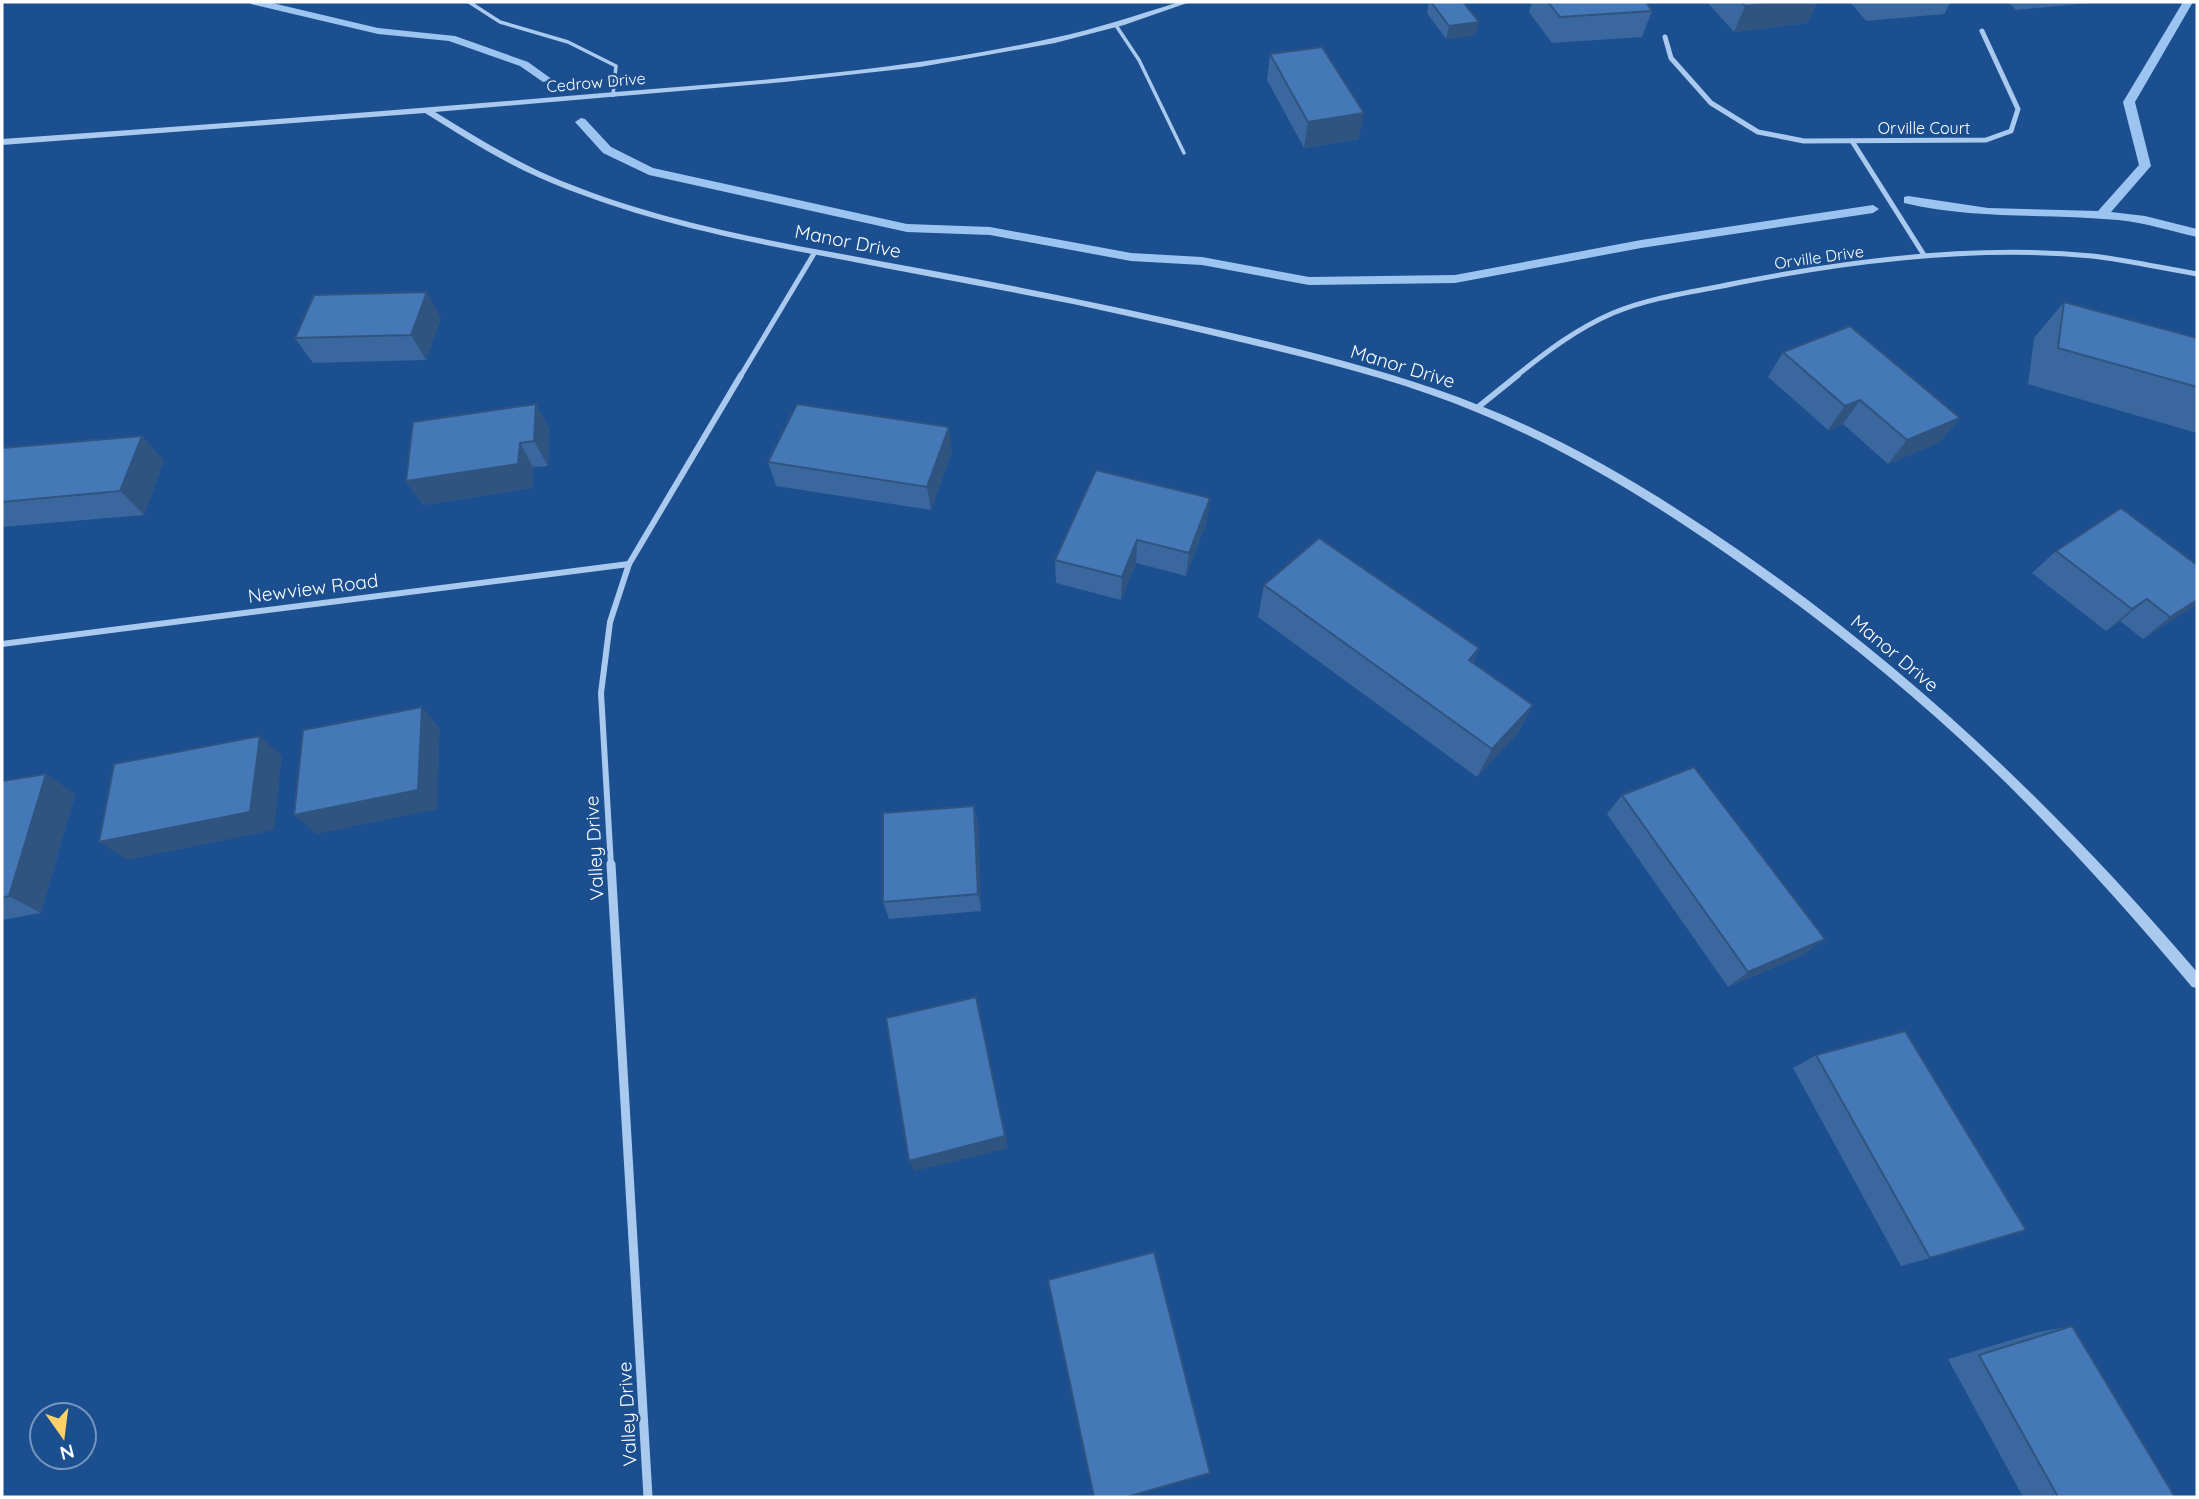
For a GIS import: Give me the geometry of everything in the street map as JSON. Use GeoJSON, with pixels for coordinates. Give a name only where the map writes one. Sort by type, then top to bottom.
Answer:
{"type":"FeatureCollection","features":[{"type":"Feature","properties":{"kind":"street","name":"Cedrow Drive"},"geometry":{"type":"LineString","coordinates":[[2,142],[428,111],[819,77],[988,56],[1115,24],[1186,2]]}},
{"type":"Feature","properties":{"kind":"street","name":"Orville Court"},"geometry":{"type":"LineString","coordinates":[[1665,37],[1671,58],[1711,103],[1758,132],[1804,141],[1986,140],[2011,131],[2018,109],[1982,31]]}},
{"type":"Feature","properties":{"kind":"street","name":"Manor Drive"},"geometry":{"type":"LineString","coordinates":[[428,111],[518,165],[559,183],[683,223],[1210,330],[1399,380],[1477,408],[1538,435],[1669,509],[1820,614],[1901,678],[2059,827],[2143,916],[2197,982]]}},
{"type":"Feature","properties":{"kind":"street","name":"Orville Court"},"geometry":{"type":"LineString","coordinates":[[1852,141],[1924,255]]}},
{"type":"Feature","properties":{"kind":"street","name":"Valley Drive"},"geometry":{"type":"LineString","coordinates":[[648,1497],[601,693],[610,622],[629,564],[816,252]]}},
{"type":"Feature","properties":{"kind":"street","name":"Orville Drive"},"geometry":{"type":"LineString","coordinates":[[1477,408],[1563,339],[1615,313],[1667,297],[1794,272],[1924,255],[2028,254],[2092,256],[2197,274]]}},
{"type":"Feature","properties":{"kind":"street","name":"Newview Road"},"geometry":{"type":"LineString","coordinates":[[2,644],[629,564]]}},
{"type":"Feature","properties":{"kind":"lane"},"geometry":{"type":"LineString","coordinates":[[469,2],[476,10],[504,24],[563,41],[616,66],[613,95]]}},
{"type":"Feature","properties":{"kind":"lane"},"geometry":{"type":"LineString","coordinates":[[1115,24],[1139,60],[1184,153]]}},
{"type":"Feature","properties":{"kind":"building"},"geometry":{"type":"Polygon","coordinates":[[[1431,2],[1463,2],[1479,22],[1449,26],[1431,2]]]}},
{"type":"Feature","properties":{"kind":"building"},"geometry":{"type":"Polygon","coordinates":[[[1548,2],[1646,2],[1652,11],[1560,17],[1548,2]]]}},
{"type":"Feature","properties":{"kind":"building"},"geometry":{"type":"Polygon","coordinates":[[[1741,2],[1781,2],[1745,6],[1741,2]]]}},
{"type":"Feature","properties":{"kind":"building"},"geometry":{"type":"Polygon","coordinates":[[[1322,47],[1364,113],[1308,122],[1270,54],[1322,47]]]}},
{"type":"Feature","properties":{"kind":"building"},"geometry":{"type":"Polygon","coordinates":[[[427,292],[411,335],[295,338],[314,295],[427,292]]]}},
{"type":"Feature","properties":{"kind":"building"},"geometry":{"type":"Polygon","coordinates":[[[2064,302],[2197,338],[2197,387],[2058,348],[2064,302]]]}},
{"type":"Feature","properties":{"kind":"building"},"geometry":{"type":"Polygon","coordinates":[[[1850,326],[1960,418],[1907,440],[1860,400],[1845,406],[1783,352],[1850,326]]]}},
{"type":"Feature","properties":{"kind":"building"},"geometry":{"type":"Polygon","coordinates":[[[536,404],[534,441],[520,443],[518,464],[406,481],[413,422],[536,404]]]}},
{"type":"Feature","properties":{"kind":"building"},"geometry":{"type":"Polygon","coordinates":[[[797,404],[949,427],[927,487],[768,462],[797,404]]]}},
{"type":"Feature","properties":{"kind":"building"},"geometry":{"type":"Polygon","coordinates":[[[142,436],[120,491],[2,502],[2,448],[142,436]]]}},
{"type":"Feature","properties":{"kind":"building"},"geometry":{"type":"Polygon","coordinates":[[[1096,470],[1210,498],[1189,553],[1137,540],[1122,577],[1055,560],[1096,470]]]}},
{"type":"Feature","properties":{"kind":"building"},"geometry":{"type":"Polygon","coordinates":[[[2121,508],[2197,565],[2197,600],[2170,617],[2147,599],[2132,609],[2056,551],[2121,508]]]}},
{"type":"Feature","properties":{"kind":"building"},"geometry":{"type":"Polygon","coordinates":[[[1319,538],[1479,648],[1469,660],[1533,705],[1492,749],[1264,585],[1319,538]]]}},
{"type":"Feature","properties":{"kind":"building"},"geometry":{"type":"Polygon","coordinates":[[[422,707],[418,790],[294,815],[303,730],[422,707]]]}},
{"type":"Feature","properties":{"kind":"building"},"geometry":{"type":"Polygon","coordinates":[[[260,736],[250,812],[99,842],[114,764],[260,736]]]}},
{"type":"Feature","properties":{"kind":"building"},"geometry":{"type":"Polygon","coordinates":[[[1694,767],[1825,939],[1748,972],[1622,795],[1694,767]]]}},
{"type":"Feature","properties":{"kind":"building"},"geometry":{"type":"Polygon","coordinates":[[[46,774],[9,896],[2,898],[2,781],[46,774]]]}},
{"type":"Feature","properties":{"kind":"building"},"geometry":{"type":"Polygon","coordinates":[[[974,806],[978,894],[883,902],[883,813],[974,806]]]}},
{"type":"Feature","properties":{"kind":"building"},"geometry":{"type":"Polygon","coordinates":[[[976,997],[1005,1136],[909,1161],[886,1018],[976,997]]]}},
{"type":"Feature","properties":{"kind":"building"},"geometry":{"type":"Polygon","coordinates":[[[1905,1031],[2026,1230],[1930,1258],[1816,1055],[1905,1031]]]}},
{"type":"Feature","properties":{"kind":"building"},"geometry":{"type":"Polygon","coordinates":[[[1154,1252],[1210,1473],[1127,1497],[1094,1497],[1048,1280],[1154,1252]]]}},
{"type":"Feature","properties":{"kind":"building"},"geometry":{"type":"Polygon","coordinates":[[[2072,1326],[2175,1497],[2058,1497],[1979,1355],[2072,1326]]]}},
{"type":"Feature","properties":{"kind":"waterway"},"geometry":{"type":"LineString","coordinates":[[255,2],[378,31],[451,38],[524,64],[547,80]]}},
{"type":"Feature","properties":{"kind":"waterway"},"geometry":{"type":"LineString","coordinates":[[2103,213],[2145,166],[2129,102],[2188,2]]}},
{"type":"Feature","properties":{"kind":"waterway"},"geometry":{"type":"LineString","coordinates":[[581,122],[607,150],[649,171],[907,228],[990,231],[1131,257],[1202,261],[1309,281],[1455,279],[1641,244],[1873,209]]}},
{"type":"Feature","properties":{"kind":"waterway"},"geometry":{"type":"LineString","coordinates":[[1908,200],[1988,212],[2120,216],[2171,225],[2197,233]]}}]}
